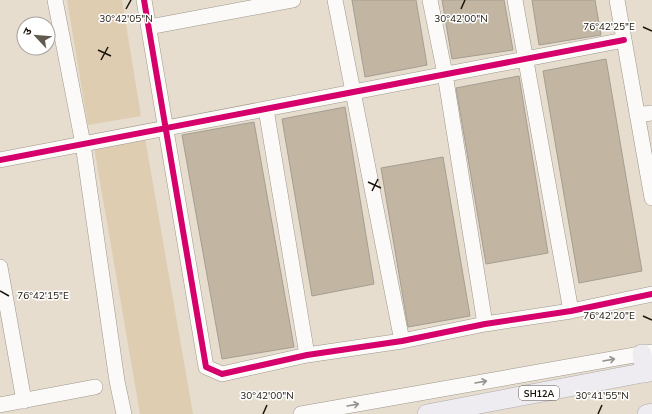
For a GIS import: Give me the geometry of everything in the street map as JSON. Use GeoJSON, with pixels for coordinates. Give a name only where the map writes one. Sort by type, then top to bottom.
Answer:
{"type":"FeatureCollection","features":[{"type":"Feature","properties":{"kind":"main road"},"geometry":{"type":"LineString","coordinates":[[647,353],[649,372]]}},
{"type":"Feature","properties":{"kind":"main road","name":"SH12A"},"geometry":{"type":"LineString","coordinates":[[427,414],[649,372]]}},
{"type":"Feature","properties":{"kind":"main road"},"geometry":{"type":"LineString","coordinates":[[647,414],[652,413]]}},
{"type":"Feature","properties":{"kind":"street"},"geometry":{"type":"LineString","coordinates":[[55,0],[83,144],[117,381],[124,414]]}},
{"type":"Feature","properties":{"kind":"street"},"geometry":{"type":"LineString","coordinates":[[144,0],[206,367],[222,374],[307,355],[402,341],[485,324],[571,311],[652,294]]}},
{"type":"Feature","properties":{"kind":"street"},"geometry":{"type":"LineString","coordinates":[[149,27],[293,0]]}},
{"type":"Feature","properties":{"kind":"street"},"geometry":{"type":"LineString","coordinates":[[335,0],[402,341]]}},
{"type":"Feature","properties":{"kind":"street"},"geometry":{"type":"LineString","coordinates":[[430,0],[445,74],[485,324]]}},
{"type":"Feature","properties":{"kind":"street"},"geometry":{"type":"LineString","coordinates":[[515,0],[571,311]]}},
{"type":"Feature","properties":{"kind":"street"},"geometry":{"type":"LineString","coordinates":[[617,0],[652,198]]}},
{"type":"Feature","properties":{"kind":"street"},"geometry":{"type":"LineString","coordinates":[[0,160],[624,40]]}},
{"type":"Feature","properties":{"kind":"street"},"geometry":{"type":"LineString","coordinates":[[266,109],[307,355]]}},
{"type":"Feature","properties":{"kind":"street"},"geometry":{"type":"LineString","coordinates":[[637,115],[652,113]]}},
{"type":"Feature","properties":{"kind":"street"},"geometry":{"type":"LineString","coordinates":[[0,268],[24,401]]}},
{"type":"Feature","properties":{"kind":"street"},"geometry":{"type":"LineString","coordinates":[[301,414],[647,353]]}},
{"type":"Feature","properties":{"kind":"street"},"geometry":{"type":"LineString","coordinates":[[0,405],[95,387]]}},
{"type":"Feature","properties":{"kind":"shaded area"},"geometry":{"type":"Polygon","coordinates":[[[67,0],[122,0],[141,116],[88,125],[67,0]]]}},
{"type":"Feature","properties":{"kind":"shaded area"},"geometry":{"type":"Polygon","coordinates":[[[145,138],[193,414],[140,414],[94,147],[145,138]]]}},
{"type":"Feature","properties":{"kind":"building"},"geometry":{"type":"Polygon","coordinates":[[[352,0],[416,0],[427,65],[365,77],[352,0]]]}},
{"type":"Feature","properties":{"kind":"building"},"geometry":{"type":"Polygon","coordinates":[[[442,0],[504,0],[513,50],[452,59],[442,0]]]}},
{"type":"Feature","properties":{"kind":"building"},"geometry":{"type":"Polygon","coordinates":[[[532,0],[595,0],[601,35],[539,45],[532,0]]]}},
{"type":"Feature","properties":{"kind":"building"},"geometry":{"type":"Polygon","coordinates":[[[606,59],[642,271],[579,283],[543,71],[606,59]]]}},
{"type":"Feature","properties":{"kind":"building"},"geometry":{"type":"Polygon","coordinates":[[[519,76],[548,253],[486,264],[456,88],[519,76]]]}},
{"type":"Feature","properties":{"kind":"building"},"geometry":{"type":"Polygon","coordinates":[[[345,107],[374,284],[312,296],[282,119],[345,107]]]}},
{"type":"Feature","properties":{"kind":"building"},"geometry":{"type":"Polygon","coordinates":[[[254,122],[294,347],[222,359],[182,135],[254,122]]]}},
{"type":"Feature","properties":{"kind":"building"},"geometry":{"type":"Polygon","coordinates":[[[443,157],[470,316],[408,327],[381,168],[443,157]]]}},
{"type":"Feature","properties":{"kind":"cycle path"},"geometry":{"type":"LineString","coordinates":[[144,0],[206,367],[222,374],[307,355],[402,341],[485,324],[571,311],[652,294]]}},
{"type":"Feature","properties":{"kind":"cycle path"},"geometry":{"type":"LineString","coordinates":[[0,160],[624,40]]}}]}
